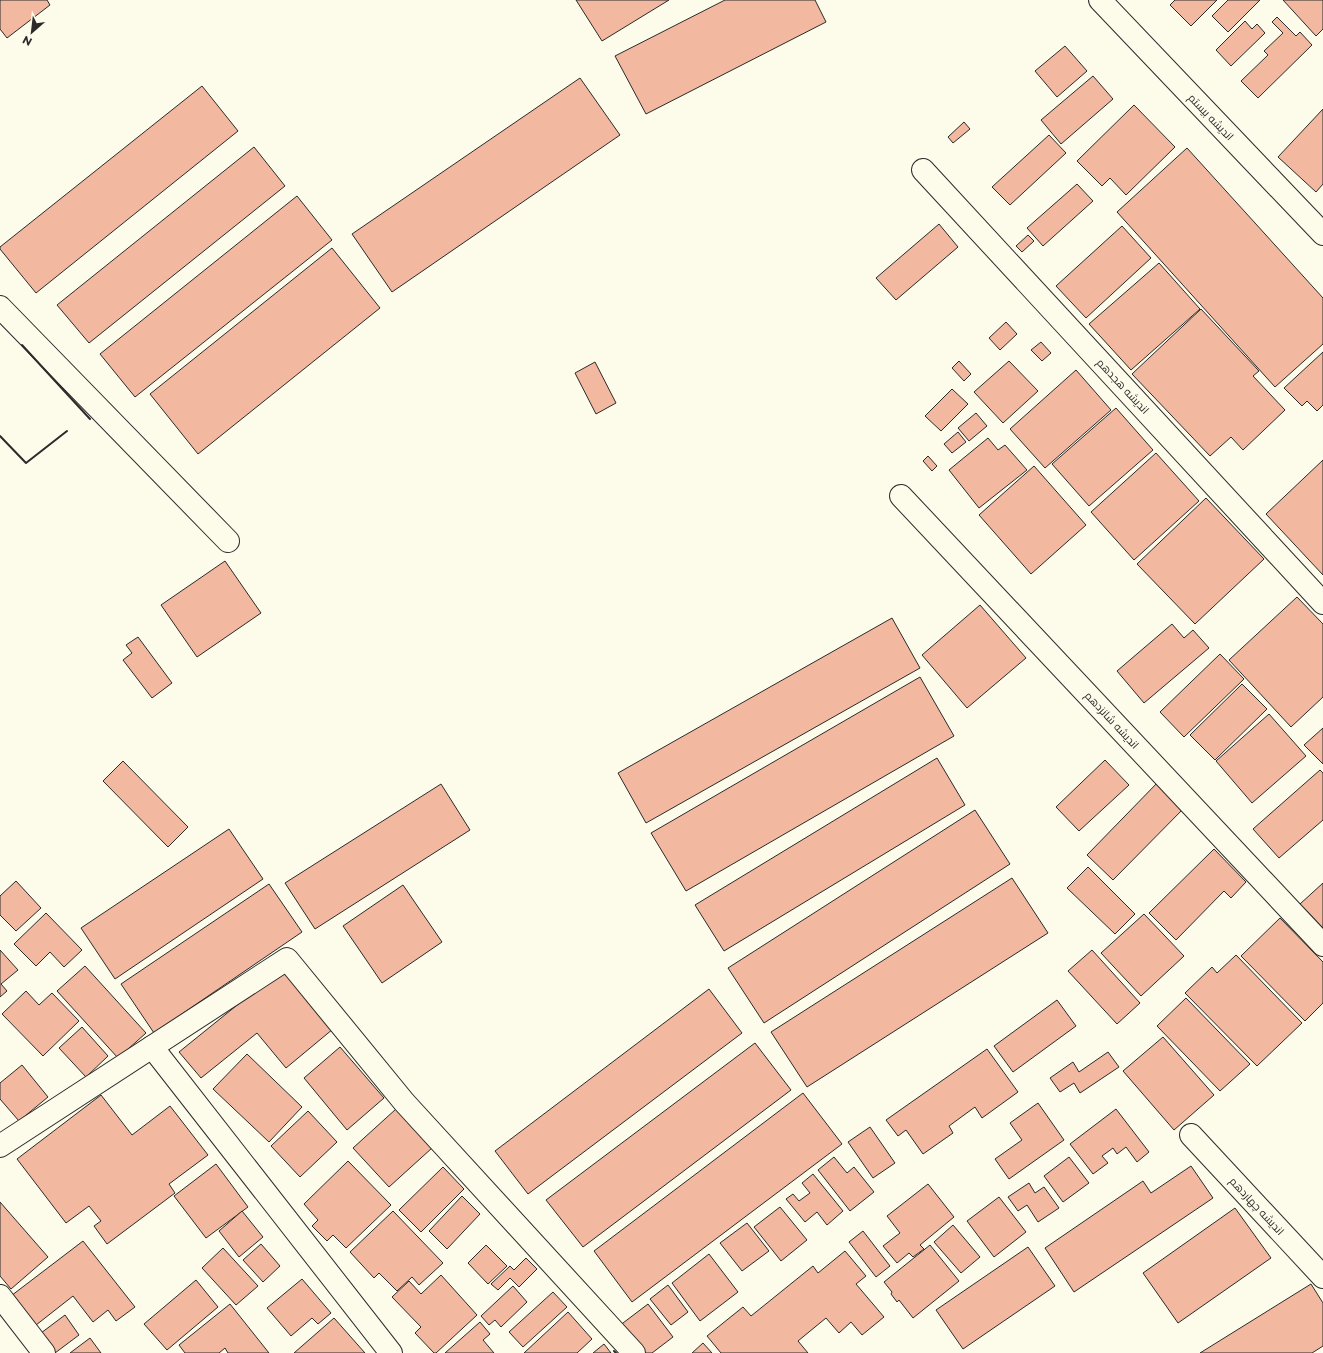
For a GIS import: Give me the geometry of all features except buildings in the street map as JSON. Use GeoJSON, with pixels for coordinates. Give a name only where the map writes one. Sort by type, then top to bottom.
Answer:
{"type":"FeatureCollection","features":[{"type":"Feature","properties":{"kind":"street","name":"اندیشه بیستم"},"geometry":{"type":"LineString","coordinates":[[1100,0],[1323,234]]}},
{"type":"Feature","properties":{"kind":"street","name":"اندیشه هجدهم"},"geometry":{"type":"LineString","coordinates":[[923,170],[1323,603]]}},
{"type":"Feature","properties":{"kind":"street"},"geometry":{"type":"LineString","coordinates":[[0,307],[228,541]]}},
{"type":"Feature","properties":{"kind":"street","name":"اندیشه شانزدهم"},"geometry":{"type":"LineString","coordinates":[[902,496],[1323,945]]}},
{"type":"Feature","properties":{"kind":"street"},"geometry":{"type":"LineString","coordinates":[[0,1146],[287,959],[404,1102],[634,1353]]}},
{"type":"Feature","properties":{"kind":"street"},"geometry":{"type":"LineString","coordinates":[[152,1047],[391,1353]]}},
{"type":"Feature","properties":{"kind":"street","name":"اندیشه چهاردهم"},"geometry":{"type":"LineString","coordinates":[[1191,1135],[1323,1277]]}},
{"type":"Feature","properties":{"kind":"street"},"geometry":{"type":"LineString","coordinates":[[0,1296],[44,1353]]}},
{"type":"Feature","properties":{"kind":"wall"},"geometry":{"type":"LineString","coordinates":[[22,345],[90,419]]}},
{"type":"Feature","properties":{"kind":"wall"},"geometry":{"type":"LineString","coordinates":[[0,436],[26,463],[67,431]]}}]}
